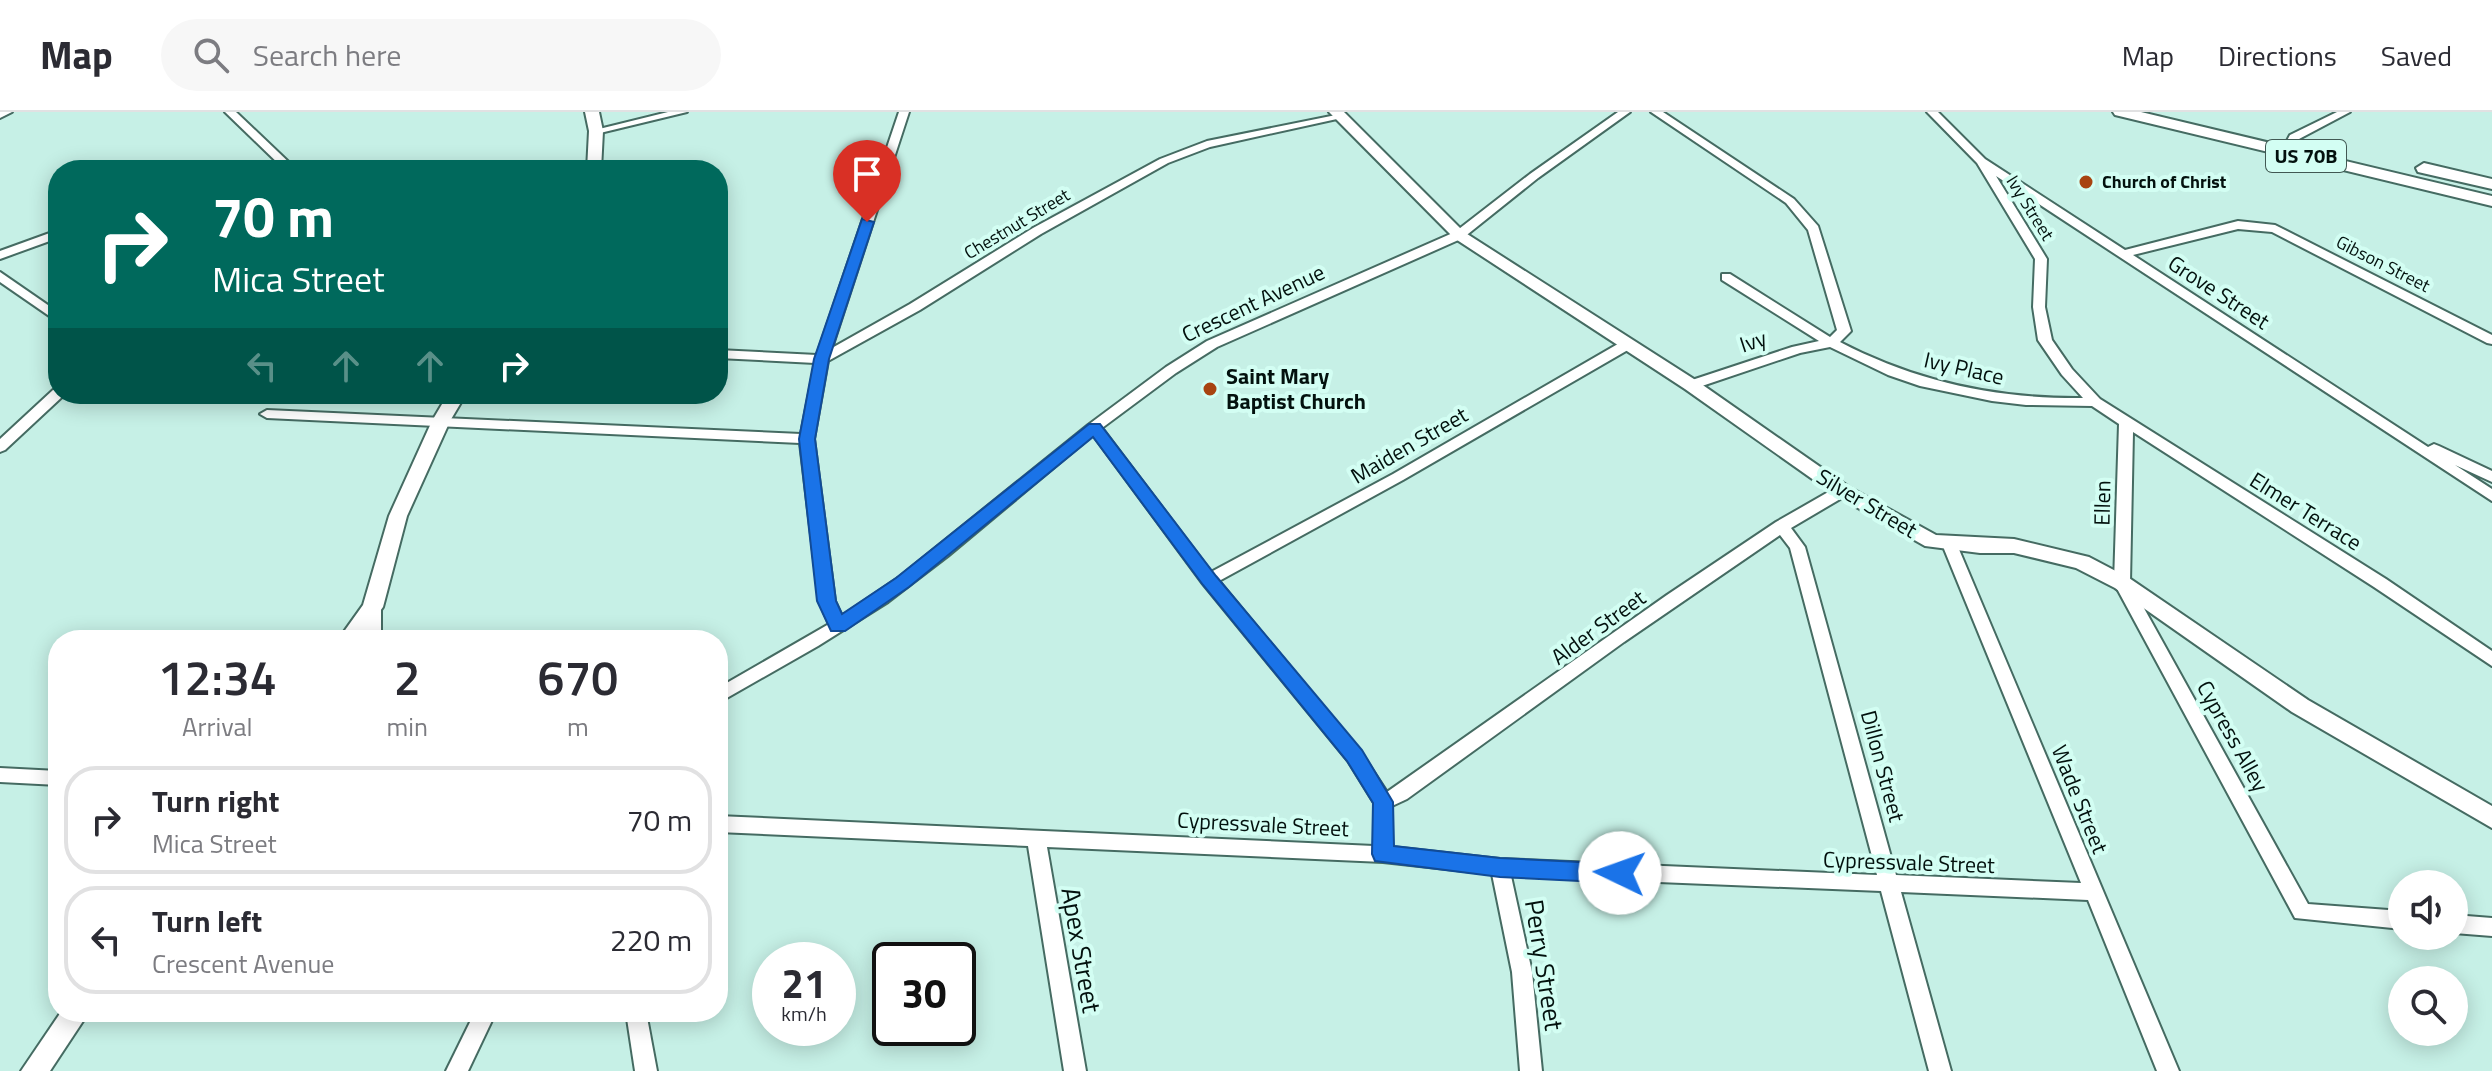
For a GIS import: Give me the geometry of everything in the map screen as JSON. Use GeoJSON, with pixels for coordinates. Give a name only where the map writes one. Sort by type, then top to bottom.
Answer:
{"type":"FeatureCollection","features":[{"type":"Feature","properties":{"kind":"main road","name":"US 70B"},"geometry":{"type":"LineString","coordinates":[[2121,112],[2492,184]]}},
{"type":"Feature","properties":{"kind":"main road","name":"US 70B"},"geometry":{"type":"LineString","coordinates":[[2188,112],[2492,201]]}},
{"type":"Feature","properties":{"kind":"street"},"geometry":{"type":"LineString","coordinates":[[230,112],[280,160]]}},
{"type":"Feature","properties":{"kind":"street"},"geometry":{"type":"LineString","coordinates":[[592,112],[596,131],[595,160]]}},
{"type":"Feature","properties":{"kind":"street"},"geometry":{"type":"LineString","coordinates":[[596,131],[682,112]]}},
{"type":"Feature","properties":{"kind":"street"},"geometry":{"type":"LineString","coordinates":[[838,626],[827,601],[807,439],[822,359],[904,112]]}},
{"type":"Feature","properties":{"kind":"street","name":"Crescent Avenue"},"geometry":{"type":"LineString","coordinates":[[728,690],[838,626],[903,583],[1095,428],[1212,344],[1459,235],[1534,176],[1625,112]]}},
{"type":"Feature","properties":{"kind":"street"},"geometry":{"type":"LineString","coordinates":[[1656,112],[1790,201],[1814,229],[1844,331],[1831,343]]}},
{"type":"Feature","properties":{"kind":"street","name":"Grove Street"},"geometry":{"type":"LineString","coordinates":[[1932,112],[1981,161],[2492,496]]}},
{"type":"Feature","properties":{"kind":"street"},"geometry":{"type":"LineString","coordinates":[[2290,144],[2345,112]]}},
{"type":"Feature","properties":{"kind":"street","name":"Chestnut Street"},"geometry":{"type":"LineString","coordinates":[[822,359],[915,307],[1037,231],[1145,172],[1207,144],[1338,115]]}},
{"type":"Feature","properties":{"kind":"street","name":"Silver Street"},"geometry":{"type":"LineString","coordinates":[[1338,115],[1459,235],[1691,385],[1842,491],[1932,541],[2014,546],[2082,562],[2122,583],[2300,706],[2492,818]]}},
{"type":"Feature","properties":{"kind":"street","name":"Ivy Street"},"geometry":{"type":"LineString","coordinates":[[1981,161],[2041,259],[2039,307],[2045,340],[2067,372],[2095,402]]}},
{"type":"Feature","properties":{"kind":"street","name":"Gibson Street"},"geometry":{"type":"LineString","coordinates":[[2124,254],[2238,225],[2275,229],[2492,340]]}},
{"type":"Feature","properties":{"kind":"street"},"geometry":{"type":"LineString","coordinates":[[0,255],[48,238]]}},
{"type":"Feature","properties":{"kind":"street"},"geometry":{"type":"LineString","coordinates":[[0,276],[48,311]]}},
{"type":"Feature","properties":{"kind":"street","name":"Ivy Place"},"geometry":{"type":"LineString","coordinates":[[1726,277],[1831,343],[1898,374],[1943,390],[2051,404],[2095,402]]}},
{"type":"Feature","properties":{"kind":"street","name":"Ivy"},"geometry":{"type":"LineString","coordinates":[[1691,385],[1797,350],[1831,343]]}},
{"type":"Feature","properties":{"kind":"street","name":"Maiden Street"},"geometry":{"type":"LineString","coordinates":[[1209,580],[1398,477],[1628,344]]}},
{"type":"Feature","properties":{"kind":"street"},"geometry":{"type":"LineString","coordinates":[[728,354],[822,359]]}},
{"type":"Feature","properties":{"kind":"street"},"geometry":{"type":"LineString","coordinates":[[0,447],[48,402]]}},
{"type":"Feature","properties":{"kind":"street","name":"Elmer Terrace"},"geometry":{"type":"LineString","coordinates":[[2095,402],[2380,583],[2492,660]]}},
{"type":"Feature","properties":{"kind":"street"},"geometry":{"type":"LineString","coordinates":[[373,630],[373,607],[398,516],[451,404]]}},
{"type":"Feature","properties":{"kind":"street"},"geometry":{"type":"LineString","coordinates":[[267,414],[807,439]]}},
{"type":"Feature","properties":{"kind":"street","name":"Ellen"},"geometry":{"type":"LineString","coordinates":[[2122,583],[2126,424]]}},
{"type":"Feature","properties":{"kind":"street"},"geometry":{"type":"LineString","coordinates":[[2386,425],[2492,477]]}},
{"type":"Feature","properties":{"kind":"street"},"geometry":{"type":"LineString","coordinates":[[1095,428],[1209,580],[1354,756],[1383,802],[1383,854]]}},
{"type":"Feature","properties":{"kind":"street","name":"Alder Street"},"geometry":{"type":"LineString","coordinates":[[1383,802],[1401,794],[1781,526],[1842,491]]}},
{"type":"Feature","properties":{"kind":"street","name":"Dillon Street"},"geometry":{"type":"LineString","coordinates":[[1781,526],[1797,547],[1940,1071]]}},
{"type":"Feature","properties":{"kind":"street","name":"Wade Street"},"geometry":{"type":"LineString","coordinates":[[1950,544],[2168,1071]]}},
{"type":"Feature","properties":{"kind":"street","name":"Cypress Alley"},"geometry":{"type":"LineString","coordinates":[[2122,583],[2302,912],[2388,919]]}},
{"type":"Feature","properties":{"kind":"street"},"geometry":{"type":"LineString","coordinates":[[356,630],[373,607]]}},
{"type":"Feature","properties":{"kind":"street"},"geometry":{"type":"LineString","coordinates":[[0,775],[48,777]]}},
{"type":"Feature","properties":{"kind":"street","name":"Cypressvale Street"},"geometry":{"type":"LineString","coordinates":[[728,824],[1383,854],[1500,867],[1891,886],[2092,892]]}},
{"type":"Feature","properties":{"kind":"street","name":"Apex Street"},"geometry":{"type":"LineString","coordinates":[[1036,837],[1075,1071]]}},
{"type":"Feature","properties":{"kind":"street","name":"Perry Street"},"geometry":{"type":"LineString","coordinates":[[1500,867],[1522,972],[1531,1071]]}},
{"type":"Feature","properties":{"kind":"street"},"geometry":{"type":"LineString","coordinates":[[2468,925],[2492,927]]}},
{"type":"Feature","properties":{"kind":"street"},"geometry":{"type":"LineString","coordinates":[[34,1071],[69,1022]]}},
{"type":"Feature","properties":{"kind":"street"},"geometry":{"type":"LineString","coordinates":[[457,1071],[481,1022]]}},
{"type":"Feature","properties":{"kind":"street"},"geometry":{"type":"LineString","coordinates":[[638,1022],[646,1071]]}},
{"type":"Feature","properties":{"kind":"place","name":"Church of Christ"},"geometry":{"type":"Point","coordinates":[2086,182]}},
{"type":"Feature","properties":{"kind":"place","name":"Saint Mary Baptist Church"},"geometry":{"type":"Point","coordinates":[1210,389]}},
{"type":"Feature","properties":{"kind":"route"},"geometry":{"type":"LineString","coordinates":[[867,222],[822,359],[807,439],[827,601],[838,626],[903,583],[1095,428],[1209,580],[1354,756],[1383,802],[1383,854],[1500,867],[1620,873]]}}]}
